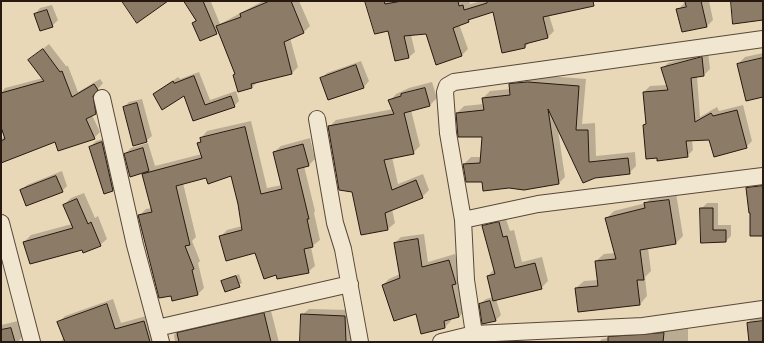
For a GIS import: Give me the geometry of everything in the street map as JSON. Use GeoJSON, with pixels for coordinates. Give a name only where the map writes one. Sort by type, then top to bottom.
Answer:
{"type":"FeatureCollection","features":[{"type":"Feature","properties":{"kind":"street"},"geometry":{"type":"LineString","coordinates":[[474,334],[466,280],[463,220],[448,133],[445,92],[447,86],[454,82],[763,39]]}},
{"type":"Feature","properties":{"kind":"street"},"geometry":{"type":"LineString","coordinates":[[102,98],[135,246],[159,335],[350,284]]}},
{"type":"Feature","properties":{"kind":"street"},"geometry":{"type":"LineString","coordinates":[[317,119],[335,223],[343,249],[360,342]]}},
{"type":"Feature","properties":{"kind":"street"},"geometry":{"type":"LineString","coordinates":[[463,220],[538,204],[763,176]]}},
{"type":"Feature","properties":{"kind":"street"},"geometry":{"type":"LineString","coordinates":[[1,222],[32,342]]}},
{"type":"Feature","properties":{"kind":"street"},"geometry":{"type":"LineString","coordinates":[[441,342],[474,334],[643,326],[763,309]]}},
{"type":"Feature","properties":{"kind":"building"},"geometry":{"type":"Polygon","coordinates":[[[122,1],[168,1],[137,23],[122,1]]]}},
{"type":"Feature","properties":{"kind":"building"},"geometry":{"type":"Polygon","coordinates":[[[184,1],[203,1],[217,34],[200,41],[192,23],[196,21],[184,1]]]}},
{"type":"Feature","properties":{"kind":"building"},"geometry":{"type":"Polygon","coordinates":[[[270,1],[291,1],[304,33],[284,42],[292,74],[251,84],[252,88],[238,92],[233,75],[235,74],[216,26],[241,17],[240,14],[270,1]]]}},
{"type":"Feature","properties":{"kind":"building"},"geometry":{"type":"Polygon","coordinates":[[[365,1],[384,1],[385,4],[402,1],[458,1],[459,6],[463,5],[464,10],[487,3],[487,1],[593,1],[594,6],[543,17],[548,38],[525,44],[525,48],[502,53],[493,12],[468,20],[469,22],[453,28],[462,56],[436,65],[426,34],[404,36],[409,58],[395,61],[388,31],[375,34],[365,1]]]}},
{"type":"Feature","properties":{"kind":"building"},"geometry":{"type":"Polygon","coordinates":[[[685,1],[701,1],[707,27],[682,32],[676,9],[686,7],[685,1]]]}},
{"type":"Feature","properties":{"kind":"building"},"geometry":{"type":"Polygon","coordinates":[[[731,1],[763,1],[763,20],[733,24],[731,1]]]}},
{"type":"Feature","properties":{"kind":"building"},"geometry":{"type":"Polygon","coordinates":[[[47,10],[53,27],[40,31],[34,14],[47,10]]]}},
{"type":"Feature","properties":{"kind":"building"},"geometry":{"type":"Polygon","coordinates":[[[43,49],[60,72],[62,71],[72,97],[94,84],[98,90],[93,96],[96,114],[86,119],[95,139],[58,151],[55,142],[1,163],[1,141],[5,139],[1,127],[1,93],[44,81],[28,60],[43,49]]]}},
{"type":"Feature","properties":{"kind":"building"},"geometry":{"type":"Polygon","coordinates":[[[702,57],[704,76],[691,78],[695,122],[711,113],[713,116],[737,110],[747,148],[714,157],[709,140],[686,141],[688,157],[657,161],[657,158],[646,159],[643,125],[646,124],[643,92],[668,90],[661,68],[702,57]]]}},
{"type":"Feature","properties":{"kind":"building"},"geometry":{"type":"Polygon","coordinates":[[[763,58],[763,97],[746,101],[737,64],[763,58]]]}},
{"type":"Feature","properties":{"kind":"building"},"geometry":{"type":"Polygon","coordinates":[[[356,65],[364,88],[328,100],[320,78],[356,65]]]}},
{"type":"Feature","properties":{"kind":"building"},"geometry":{"type":"Polygon","coordinates":[[[194,76],[205,105],[231,96],[235,107],[193,121],[184,96],[162,110],[153,94],[173,81],[174,83],[194,76]]]}},
{"type":"Feature","properties":{"kind":"building"},"geometry":{"type":"Polygon","coordinates":[[[528,82],[579,86],[576,130],[588,130],[589,162],[628,158],[630,174],[595,178],[583,183],[548,109],[559,184],[524,190],[509,188],[483,191],[482,182],[466,182],[463,164],[480,163],[482,137],[458,137],[456,113],[484,110],[482,98],[510,95],[509,84],[528,82]]]}},
{"type":"Feature","properties":{"kind":"building"},"geometry":{"type":"Polygon","coordinates":[[[425,88],[430,106],[404,113],[414,154],[384,160],[392,190],[416,180],[423,198],[385,213],[388,230],[361,235],[352,192],[339,190],[328,126],[394,114],[388,100],[401,96],[401,94],[425,88]]]}},
{"type":"Feature","properties":{"kind":"building"},"geometry":{"type":"Polygon","coordinates":[[[137,103],[147,142],[133,146],[123,107],[137,103]]]}},
{"type":"Feature","properties":{"kind":"building"},"geometry":{"type":"Polygon","coordinates":[[[245,127],[261,194],[282,189],[273,152],[303,144],[309,166],[297,169],[309,219],[307,219],[313,247],[304,249],[309,273],[277,279],[276,275],[264,279],[255,253],[226,261],[219,236],[242,230],[238,204],[231,176],[208,184],[206,178],[176,186],[190,245],[185,246],[194,269],[192,270],[198,295],[172,301],[171,296],[159,298],[138,215],[152,212],[142,174],[202,158],[197,143],[201,142],[200,138],[245,127]]]}},
{"type":"Feature","properties":{"kind":"building"},"geometry":{"type":"Polygon","coordinates":[[[102,142],[113,191],[104,194],[89,147],[102,142]]]}},
{"type":"Feature","properties":{"kind":"building"},"geometry":{"type":"Polygon","coordinates":[[[143,148],[149,171],[130,177],[124,154],[143,148]]]}},
{"type":"Feature","properties":{"kind":"building"},"geometry":{"type":"Polygon","coordinates":[[[56,176],[63,192],[26,206],[20,190],[56,176]]]}},
{"type":"Feature","properties":{"kind":"building"},"geometry":{"type":"Polygon","coordinates":[[[763,186],[763,236],[750,236],[750,213],[746,188],[763,186]]]}},
{"type":"Feature","properties":{"kind":"building"},"geometry":{"type":"Polygon","coordinates":[[[77,199],[88,224],[91,222],[101,246],[83,253],[82,250],[30,264],[23,242],[73,228],[63,205],[77,199]]]}},
{"type":"Feature","properties":{"kind":"building"},"geometry":{"type":"Polygon","coordinates":[[[669,200],[676,244],[640,250],[644,280],[637,280],[640,305],[578,312],[575,288],[598,286],[595,261],[616,259],[605,218],[645,208],[644,203],[669,200]]]}},
{"type":"Feature","properties":{"kind":"building"},"geometry":{"type":"Polygon","coordinates":[[[700,208],[713,208],[713,230],[726,230],[726,242],[701,243],[700,208]]]}},
{"type":"Feature","properties":{"kind":"building"},"geometry":{"type":"Polygon","coordinates":[[[499,222],[503,237],[507,236],[515,268],[535,263],[542,289],[493,301],[487,276],[495,274],[482,226],[499,222]]]}},
{"type":"Feature","properties":{"kind":"building"},"geometry":{"type":"Polygon","coordinates":[[[418,239],[422,267],[449,260],[456,284],[452,285],[459,317],[444,321],[445,328],[421,334],[416,314],[394,321],[382,285],[400,278],[394,243],[418,239]]]}},
{"type":"Feature","properties":{"kind":"building"},"geometry":{"type":"Polygon","coordinates":[[[236,276],[240,287],[225,292],[221,281],[236,276]]]}},
{"type":"Feature","properties":{"kind":"building"},"geometry":{"type":"Polygon","coordinates":[[[490,301],[496,321],[482,324],[479,304],[490,301]]]}},
{"type":"Feature","properties":{"kind":"building"},"geometry":{"type":"Polygon","coordinates":[[[107,304],[115,329],[144,321],[150,342],[65,342],[57,322],[107,304]]]}},
{"type":"Feature","properties":{"kind":"building"},"geometry":{"type":"Polygon","coordinates":[[[264,313],[271,342],[179,342],[177,333],[264,313]]]}},
{"type":"Feature","properties":{"kind":"building"},"geometry":{"type":"Polygon","coordinates":[[[301,314],[345,316],[346,342],[300,342],[301,314]]]}},
{"type":"Feature","properties":{"kind":"building"},"geometry":{"type":"Polygon","coordinates":[[[763,321],[763,342],[749,342],[747,323],[763,321]]]}},
{"type":"Feature","properties":{"kind":"building"},"geometry":{"type":"Polygon","coordinates":[[[11,328],[15,342],[1,342],[1,330],[11,328]]]}},
{"type":"Feature","properties":{"kind":"building"},"geometry":{"type":"Polygon","coordinates":[[[664,333],[663,342],[608,342],[608,337],[664,333]]]}}]}
